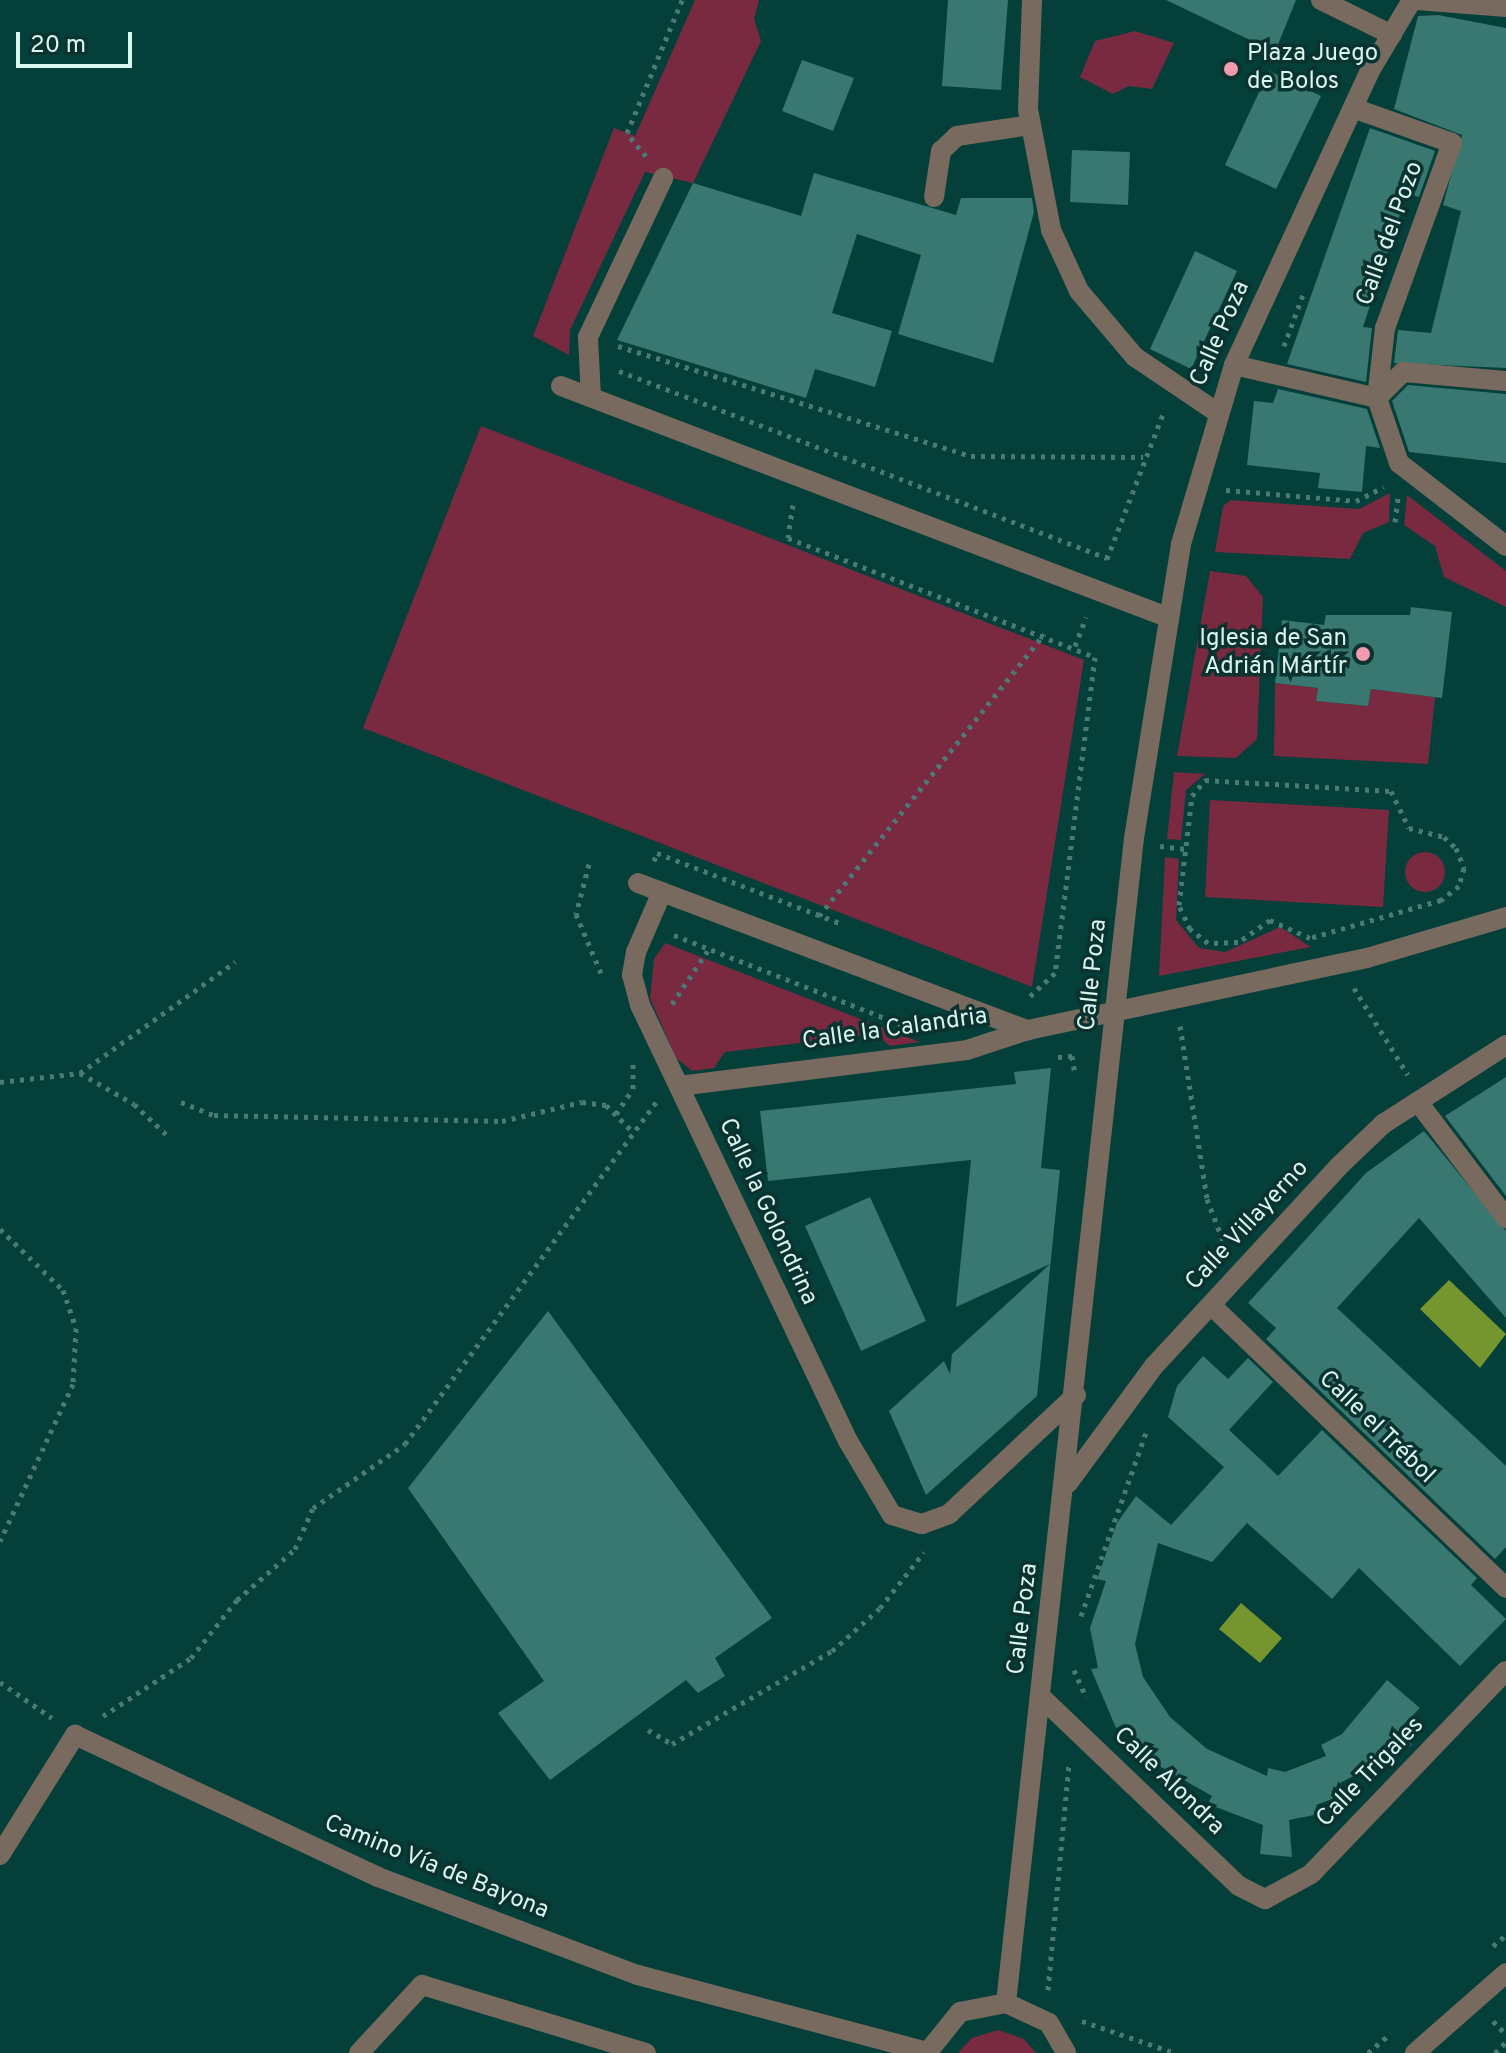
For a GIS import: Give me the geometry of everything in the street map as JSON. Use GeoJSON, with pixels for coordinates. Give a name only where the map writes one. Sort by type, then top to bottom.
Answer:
{"type":"FeatureCollection","features":[{"type":"Feature","properties":{"kind":"street"},"geometry":{"type":"LineString","coordinates":[[1032,0],[1029,117],[1047,217],[1079,291],[1135,357],[1215,411]]}},
{"type":"Feature","properties":{"kind":"street"},"geometry":{"type":"LineString","coordinates":[[1321,0],[1392,35]]}},
{"type":"Feature","properties":{"kind":"street"},"geometry":{"type":"LineString","coordinates":[[1414,0],[1506,7]]}},
{"type":"Feature","properties":{"kind":"street","name":"Calle Poza"},"geometry":{"type":"LineString","coordinates":[[1006,2003],[1040,1696],[1068,1483],[1116,1017],[1167,617],[1215,411],[1353,108],[1414,0]]}},
{"type":"Feature","properties":{"kind":"street","name":"Calle del Pozo"},"geometry":{"type":"LineString","coordinates":[[1353,108],[1452,143],[1385,328],[1377,398]]}},
{"type":"Feature","properties":{"kind":"street"},"geometry":{"type":"LineString","coordinates":[[934,197],[941,151],[957,136],[1029,117]]}},
{"type":"Feature","properties":{"kind":"street"},"geometry":{"type":"LineString","coordinates":[[591,397],[588,337],[663,178]]}},
{"type":"Feature","properties":{"kind":"street"},"geometry":{"type":"LineString","coordinates":[[1234,365],[1377,398]]}},
{"type":"Feature","properties":{"kind":"street"},"geometry":{"type":"LineString","coordinates":[[1377,398],[1403,372],[1506,381]]}},
{"type":"Feature","properties":{"kind":"street"},"geometry":{"type":"LineString","coordinates":[[561,386],[1167,617]]}},
{"type":"Feature","properties":{"kind":"street"},"geometry":{"type":"LineString","coordinates":[[1377,398],[1399,463],[1506,546]]}},
{"type":"Feature","properties":{"kind":"street"},"geometry":{"type":"LineString","coordinates":[[640,884],[1028,1030]]}},
{"type":"Feature","properties":{"kind":"street","name":"Calle la Golondrina"},"geometry":{"type":"LineString","coordinates":[[662,892],[647,924],[632,975],[659,1045],[872,1490],[892,1515],[922,1524],[949,1514]]}},
{"type":"Feature","properties":{"kind":"street","name":"Calle la Calandria"},"geometry":{"type":"LineString","coordinates":[[679,1086],[967,1050],[1028,1030],[1116,1017],[1346,963],[1506,917]]}},
{"type":"Feature","properties":{"kind":"street","name":"Calle Villayerno"},"geometry":{"type":"LineString","coordinates":[[1068,1483],[1154,1366],[1338,1167],[1418,1102],[1506,1045]]}},
{"type":"Feature","properties":{"kind":"street"},"geometry":{"type":"LineString","coordinates":[[1418,1102],[1506,1218]]}},
{"type":"Feature","properties":{"kind":"street","name":"Calle el Trébol"},"geometry":{"type":"LineString","coordinates":[[1211,1305],[1506,1588]]}},
{"type":"Feature","properties":{"kind":"street"},"geometry":{"type":"LineString","coordinates":[[949,1514],[1076,1395]]}},
{"type":"Feature","properties":{"kind":"street","name":"Calle Trigales"},"geometry":{"type":"LineString","coordinates":[[1265,1899],[1311,1874],[1506,1671]]}},
{"type":"Feature","properties":{"kind":"street","name":"Calle Alondra"},"geometry":{"type":"LineString","coordinates":[[1040,1696],[1239,1886],[1265,1899]]}},
{"type":"Feature","properties":{"kind":"street"},"geometry":{"type":"LineString","coordinates":[[0,1855],[75,1735]]}},
{"type":"Feature","properties":{"kind":"street","name":"Camino Vía de Bayona"},"geometry":{"type":"LineString","coordinates":[[75,1735],[378,1877],[638,1975],[927,2052]]}},
{"type":"Feature","properties":{"kind":"street"},"geometry":{"type":"LineString","coordinates":[[1415,2053],[1506,1973]]}},
{"type":"Feature","properties":{"kind":"street"},"geometry":{"type":"LineString","coordinates":[[359,2053],[422,1985],[646,2053]]}},
{"type":"Feature","properties":{"kind":"street"},"geometry":{"type":"LineString","coordinates":[[927,2052],[960,2012],[1006,2003],[1049,2023],[1066,2053]]}},
{"type":"Feature","properties":{"kind":"street"},"geometry":{"type":"LineString","coordinates":[[1437,2053],[1443,2029]]}},
{"type":"Feature","properties":{"kind":"path"},"geometry":{"type":"LineString","coordinates":[[627,133],[682,0]]}},
{"type":"Feature","properties":{"kind":"path"},"geometry":{"type":"LineString","coordinates":[[610,355],[610,343],[616,330]]}},
{"type":"Feature","properties":{"kind":"path"},"geometry":{"type":"LineString","coordinates":[[610,343],[971,456],[1144,457]]}},
{"type":"Feature","properties":{"kind":"path"},"geometry":{"type":"LineString","coordinates":[[611,368],[1107,558]]}},
{"type":"Feature","properties":{"kind":"path"},"geometry":{"type":"LineString","coordinates":[[1075,646],[1144,457],[1174,385]]}},
{"type":"Feature","properties":{"kind":"path"},"geometry":{"type":"LineString","coordinates":[[1221,489],[1356,501],[1398,480],[1399,463]]}},
{"type":"Feature","properties":{"kind":"path"},"geometry":{"type":"LineString","coordinates":[[797,476],[788,538],[1075,646],[1095,657],[1099,670],[1055,973],[1045,989],[1023,994]]}},
{"type":"Feature","properties":{"kind":"path"},"geometry":{"type":"LineString","coordinates":[[1395,522],[1398,493]]}},
{"type":"Feature","properties":{"kind":"path"},"geometry":{"type":"LineString","coordinates":[[819,916],[1044,634]]}},
{"type":"Feature","properties":{"kind":"path"},"geometry":{"type":"LineString","coordinates":[[1205,780],[1391,791],[1409,828],[1444,837],[1464,868],[1459,886],[1441,900],[1310,938],[1270,920],[1238,942],[1217,944],[1198,938],[1181,918],[1186,849],[1192,796],[1205,780]]}},
{"type":"Feature","properties":{"kind":"path"},"geometry":{"type":"LineString","coordinates":[[1159,846],[1186,849]]}},
{"type":"Feature","properties":{"kind":"path"},"geometry":{"type":"LineString","coordinates":[[640,884],[657,853],[848,927]]}},
{"type":"Feature","properties":{"kind":"path"},"geometry":{"type":"LineString","coordinates":[[647,924],[924,1033]]}},
{"type":"Feature","properties":{"kind":"path"},"geometry":{"type":"LineString","coordinates":[[659,1045],[683,978],[709,949]]}},
{"type":"Feature","properties":{"kind":"path"},"geometry":{"type":"LineString","coordinates":[[0,1082],[80,1073],[235,962]]}},
{"type":"Feature","properties":{"kind":"path"},"geometry":{"type":"LineString","coordinates":[[1346,963],[1418,1102]]}},
{"type":"Feature","properties":{"kind":"path"},"geometry":{"type":"LineString","coordinates":[[1187,1017],[1178,1018],[1207,1199],[1231,1254]]}},
{"type":"Feature","properties":{"kind":"path"},"geometry":{"type":"LineString","coordinates":[[1047,1058],[1072,1056],[1073,1092]]}},
{"type":"Feature","properties":{"kind":"path"},"geometry":{"type":"LineString","coordinates":[[80,1073],[134,1104],[168,1136]]}},
{"type":"Feature","properties":{"kind":"path"},"geometry":{"type":"LineString","coordinates":[[0,1682],[75,1735],[191,1658],[237,1600],[295,1549],[313,1508],[405,1444],[545,1261],[631,1130],[679,1086]]}},
{"type":"Feature","properties":{"kind":"path"},"geometry":{"type":"LineString","coordinates":[[181,1102],[214,1115],[502,1121],[582,1102],[606,1105],[631,1130]]}},
{"type":"Feature","properties":{"kind":"path"},"geometry":{"type":"LineString","coordinates":[[0,1229],[63,1290],[76,1328],[73,1384],[0,1541]]}},
{"type":"Feature","properties":{"kind":"path"},"geometry":{"type":"LineString","coordinates":[[1079,1632],[1090,1579],[1149,1424]]}},
{"type":"Feature","properties":{"kind":"path"},"geometry":{"type":"LineString","coordinates":[[648,1730],[672,1744],[832,1651],[880,1608],[949,1514]]}},
{"type":"Feature","properties":{"kind":"path"},"geometry":{"type":"LineString","coordinates":[[1076,1657],[1074,1669],[1095,1710]]}},
{"type":"Feature","properties":{"kind":"path"},"geometry":{"type":"LineString","coordinates":[[1050,1996],[1044,1977],[1067,1765],[1079,1752]]}},
{"type":"Feature","properties":{"kind":"path"},"geometry":{"type":"LineString","coordinates":[[1068,2011],[1108,2035],[1175,2053]]}},
{"type":"Feature","properties":{"kind":"path"},"geometry":{"type":"LineString","coordinates":[[1495,2053],[1506,2042]]}},
{"type":"Feature","properties":{"kind":"shaded area"},"geometry":{"type":"Polygon","coordinates":[[[695,0],[759,0],[754,19],[761,41],[693,183],[645,172],[570,330],[569,355],[533,336],[614,128],[635,136],[695,0]]]}},
{"type":"Feature","properties":{"kind":"shaded area"},"geometry":{"type":"Polygon","coordinates":[[[1135,31],[1174,43],[1152,89],[1129,86],[1113,94],[1080,77],[1095,41],[1135,31]]]}},
{"type":"Feature","properties":{"kind":"shaded area"},"geometry":{"type":"Polygon","coordinates":[[[481,426],[1084,660],[1032,987],[363,728],[481,426]]]}},
{"type":"Feature","properties":{"kind":"shaded area"},"geometry":{"type":"Polygon","coordinates":[[[1390,493],[1389,522],[1363,533],[1350,559],[1215,552],[1223,506],[1231,500],[1359,509],[1390,493]]]}},
{"type":"Feature","properties":{"kind":"shaded area"},"geometry":{"type":"Polygon","coordinates":[[[1407,495],[1506,571],[1506,607],[1444,577],[1435,546],[1404,525],[1407,495]]]}},
{"type":"Feature","properties":{"kind":"shaded area"},"geometry":{"type":"Polygon","coordinates":[[[1210,571],[1246,576],[1263,597],[1257,739],[1236,758],[1177,756],[1210,571]]]}},
{"type":"Feature","properties":{"kind":"shaded area"},"geometry":{"type":"Polygon","coordinates":[[[1275,683],[1318,688],[1316,701],[1368,706],[1371,689],[1435,697],[1428,764],[1274,756],[1275,683]]]}},
{"type":"Feature","properties":{"kind":"shaded area"},"geometry":{"type":"Polygon","coordinates":[[[1174,772],[1205,774],[1186,790],[1181,840],[1167,839],[1174,772]]]}},
{"type":"Feature","properties":{"kind":"shaded area"},"geometry":{"type":"Polygon","coordinates":[[[1210,800],[1389,810],[1383,907],[1205,897],[1210,800]]]}},
{"type":"Feature","properties":{"kind":"shaded area"},"geometry":{"type":"Polygon","coordinates":[[[1425,852],[1439,858],[1445,872],[1439,886],[1425,892],[1411,886],[1405,872],[1411,858],[1425,852]]]}},
{"type":"Feature","properties":{"kind":"shaded area"},"geometry":{"type":"Polygon","coordinates":[[[1165,857],[1179,859],[1176,920],[1199,948],[1225,952],[1280,927],[1311,947],[1159,976],[1165,857]]]}},
{"type":"Feature","properties":{"kind":"shaded area"},"geometry":{"type":"Polygon","coordinates":[[[665,943],[920,1042],[890,1046],[876,1034],[725,1052],[714,1068],[692,1071],[676,1058],[650,998],[654,959],[665,943]]]}},
{"type":"Feature","properties":{"kind":"shaded area"},"geometry":{"type":"Polygon","coordinates":[[[1449,1280],[1506,1334],[1480,1368],[1420,1309],[1449,1280]]]}},
{"type":"Feature","properties":{"kind":"shaded area"},"geometry":{"type":"Polygon","coordinates":[[[1241,1603],[1282,1638],[1260,1663],[1219,1629],[1241,1603]]]}},
{"type":"Feature","properties":{"kind":"shaded area"},"geometry":{"type":"Polygon","coordinates":[[[998,2030],[1024,2039],[1036,2053],[958,2053],[972,2038],[998,2030]]]}},
{"type":"Feature","properties":{"kind":"building"},"geometry":{"type":"Polygon","coordinates":[[[948,0],[1008,0],[1001,90],[942,86],[948,0]]]}},
{"type":"Feature","properties":{"kind":"building"},"geometry":{"type":"Polygon","coordinates":[[[1166,0],[1296,0],[1275,52],[1166,0]]]}},
{"type":"Feature","properties":{"kind":"building"},"geometry":{"type":"Polygon","coordinates":[[[1438,15],[1506,28],[1506,368],[1394,363],[1398,330],[1431,333],[1461,211],[1443,205],[1462,135],[1394,109],[1418,16],[1438,15]]]}},
{"type":"Feature","properties":{"kind":"building"},"geometry":{"type":"Polygon","coordinates":[[[802,60],[854,78],[833,131],[782,111],[802,60]]]}},
{"type":"Feature","properties":{"kind":"building"},"geometry":{"type":"Polygon","coordinates":[[[1269,71],[1321,96],[1276,189],[1225,165],[1269,71]]]}},
{"type":"Feature","properties":{"kind":"building"},"geometry":{"type":"Polygon","coordinates":[[[1370,128],[1435,151],[1419,197],[1407,193],[1363,327],[1372,328],[1366,382],[1287,364],[1370,128]]]}},
{"type":"Feature","properties":{"kind":"building"},"geometry":{"type":"Polygon","coordinates":[[[1072,150],[1130,152],[1128,205],[1070,202],[1072,150]]]}},
{"type":"Feature","properties":{"kind":"building"},"geometry":{"type":"Polygon","coordinates":[[[814,173],[956,215],[961,198],[1032,198],[1034,212],[993,363],[898,334],[921,255],[857,234],[832,313],[892,331],[875,387],[815,369],[806,398],[617,340],[693,183],[801,216],[814,173]]]}},
{"type":"Feature","properties":{"kind":"building"},"geometry":{"type":"Polygon","coordinates":[[[1195,251],[1237,271],[1191,369],[1150,349],[1195,251]]]}},
{"type":"Feature","properties":{"kind":"building"},"geometry":{"type":"Polygon","coordinates":[[[1408,385],[1506,394],[1506,463],[1409,452],[1392,401],[1408,385]]]}},
{"type":"Feature","properties":{"kind":"building"},"geometry":{"type":"Polygon","coordinates":[[[1278,389],[1367,409],[1380,448],[1366,446],[1362,492],[1318,488],[1320,473],[1247,465],[1254,401],[1273,403],[1278,389]]]}},
{"type":"Feature","properties":{"kind":"building","name":"Iglesia de San Adrián Mártír"},"geometry":{"type":"Polygon","coordinates":[[[1411,607],[1452,612],[1442,698],[1371,689],[1368,706],[1316,701],[1318,688],[1275,683],[1282,620],[1324,625],[1326,615],[1410,615],[1411,607]]]}},
{"type":"Feature","properties":{"kind":"building"},"geometry":{"type":"Polygon","coordinates":[[[1051,1068],[1041,1168],[1060,1170],[1037,1396],[926,1495],[889,1411],[944,1361],[950,1374],[952,1354],[1050,1264],[956,1307],[971,1160],[768,1181],[760,1111],[1016,1084],[1014,1072],[1051,1068]]]}},
{"type":"Feature","properties":{"kind":"building"},"geometry":{"type":"Polygon","coordinates":[[[1506,1077],[1506,1196],[1445,1116],[1506,1077]]]}},
{"type":"Feature","properties":{"kind":"building"},"geometry":{"type":"Polygon","coordinates":[[[1424,1131],[1506,1231],[1506,1318],[1419,1218],[1337,1308],[1506,1466],[1506,1547],[1495,1559],[1266,1339],[1276,1328],[1248,1303],[1366,1173],[1424,1131]]]}},
{"type":"Feature","properties":{"kind":"building"},"geometry":{"type":"Polygon","coordinates":[[[870,1197],[926,1321],[861,1351],[805,1226],[870,1197]]]}},
{"type":"Feature","properties":{"kind":"building"},"geometry":{"type":"Polygon","coordinates":[[[548,1311],[772,1618],[715,1658],[725,1676],[698,1693],[686,1680],[550,1780],[498,1713],[544,1681],[408,1488],[548,1311]]]}},
{"type":"Feature","properties":{"kind":"building"},"geometry":{"type":"Polygon","coordinates":[[[1203,1356],[1228,1379],[1248,1358],[1273,1382],[1229,1430],[1278,1476],[1322,1430],[1477,1578],[1471,1585],[1506,1619],[1460,1666],[1359,1568],[1332,1599],[1247,1523],[1212,1562],[1158,1543],[1135,1644],[1143,1677],[1170,1717],[1207,1749],[1267,1776],[1268,1768],[1285,1772],[1326,1756],[1321,1745],[1342,1734],[1387,1680],[1420,1708],[1401,1727],[1412,1745],[1340,1783],[1346,1794],[1316,1805],[1319,1814],[1289,1820],[1292,1857],[1260,1854],[1263,1825],[1208,1804],[1212,1796],[1161,1767],[1124,1724],[1116,1728],[1091,1669],[1098,1668],[1090,1628],[1106,1581],[1097,1579],[1117,1523],[1136,1496],[1171,1525],[1224,1467],[1168,1417],[1177,1386],[1203,1356]]]}},
{"type":"Feature","properties":{"kind":"place","name":"Plaza Juego de Bolos"},"geometry":{"type":"Point","coordinates":[1231,69]}},
{"type":"Feature","properties":{"kind":"place","name":"Iglesia de San Adrián Mártír"},"geometry":{"type":"Point","coordinates":[1363,654]}}]}
